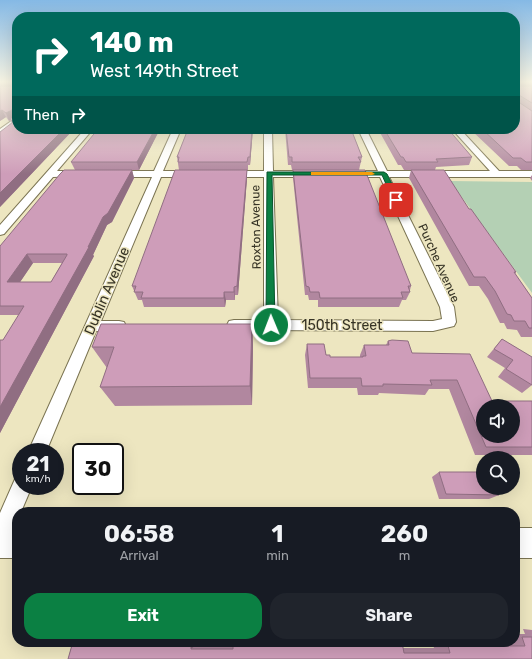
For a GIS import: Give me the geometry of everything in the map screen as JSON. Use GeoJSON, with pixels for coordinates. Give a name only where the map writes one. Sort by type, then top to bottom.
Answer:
{"type":"FeatureCollection","features":[{"type":"Feature","properties":{"kind":"main road"},"geometry":{"type":"LineString","coordinates":[[0,543],[12,543]]}},
{"type":"Feature","properties":{"kind":"main road"},"geometry":{"type":"LineString","coordinates":[[520,543],[532,543]]}},
{"type":"Feature","properties":{"kind":"street"},"geometry":{"type":"LineString","coordinates":[[0,132],[12,123]]}},
{"type":"Feature","properties":{"kind":"street"},"geometry":{"type":"LineString","coordinates":[[0,232],[85,134]]}},
{"type":"Feature","properties":{"kind":"street","name":"Dublin Avenue"},"geometry":{"type":"LineString","coordinates":[[41,443],[174,134]]}},
{"type":"Feature","properties":{"kind":"street","name":"Roxton Avenue"},"geometry":{"type":"LineString","coordinates":[[268,134],[271,325]]}},
{"type":"Feature","properties":{"kind":"street","name":"Purche Avenue"},"geometry":{"type":"LineString","coordinates":[[364,134],[447,307],[449,322]]}},
{"type":"Feature","properties":{"kind":"street"},"geometry":{"type":"LineString","coordinates":[[461,134],[497,174]]}},
{"type":"Feature","properties":{"kind":"street"},"geometry":{"type":"LineString","coordinates":[[50,174],[88,174]]}},
{"type":"Feature","properties":{"kind":"street"},"geometry":{"type":"LineString","coordinates":[[104,174],[197,174]]}},
{"type":"Feature","properties":{"kind":"street"},"geometry":{"type":"LineString","coordinates":[[221,174],[322,174]]}},
{"type":"Feature","properties":{"kind":"street"},"geometry":{"type":"LineString","coordinates":[[338,174],[532,174]]}},
{"type":"Feature","properties":{"kind":"street","name":"150th Street"},"geometry":{"type":"LineString","coordinates":[[224,325],[433,326],[449,322]]}},
{"type":"Feature","properties":{"kind":"street"},"geometry":{"type":"LineString","coordinates":[[92,326],[130,326]]}},
{"type":"Feature","properties":{"kind":"street"},"geometry":{"type":"LineString","coordinates":[[13,507],[18,495]]}},
{"type":"Feature","properties":{"kind":"street"},"geometry":{"type":"LineString","coordinates":[[0,537],[12,509]]}},
{"type":"Feature","properties":{"kind":"green space"},"geometry":{"type":"Polygon","coordinates":[[[450,181],[532,182],[532,293],[450,181]]]}},
{"type":"Feature","properties":{"kind":"building"},"geometry":{"type":"Polygon","coordinates":[[[520,113],[532,113],[532,162],[526,162],[521,158],[513,158],[487,134],[520,134],[520,113]]]}},
{"type":"Feature","properties":{"kind":"building"},"geometry":{"type":"Polygon","coordinates":[[[12,123],[12,134],[59,134],[0,193],[0,132],[12,123]]]}},
{"type":"Feature","properties":{"kind":"building"},"geometry":{"type":"Polygon","coordinates":[[[94,134],[152,134],[137,162],[71,162],[94,134]]]}},
{"type":"Feature","properties":{"kind":"building"},"geometry":{"type":"Polygon","coordinates":[[[186,134],[252,134],[250,157],[248,157],[247,162],[178,162],[179,157],[177,157],[186,134]]]}},
{"type":"Feature","properties":{"kind":"building"},"geometry":{"type":"Polygon","coordinates":[[[287,134],[353,134],[362,157],[358,157],[361,162],[292,162],[292,157],[289,157],[287,134]]]}},
{"type":"Feature","properties":{"kind":"building"},"geometry":{"type":"Polygon","coordinates":[[[387,134],[452,134],[472,157],[436,159],[438,162],[406,162],[403,157],[401,157],[387,134]]]}},
{"type":"Feature","properties":{"kind":"building"},"geometry":{"type":"Polygon","coordinates":[[[64,170],[132,170],[108,213],[103,217],[89,247],[0,407],[0,340],[3,340],[24,306],[0,306],[0,246],[64,170]],[[27,254],[7,282],[51,282],[67,254],[27,254]]]}},
{"type":"Feature","properties":{"kind":"building"},"geometry":{"type":"Polygon","coordinates":[[[175,170],[247,170],[237,286],[234,287],[234,292],[224,292],[224,298],[141,298],[143,292],[134,292],[136,286],[132,286],[175,170]]]}},
{"type":"Feature","properties":{"kind":"building"},"geometry":{"type":"Polygon","coordinates":[[[293,170],[365,170],[411,286],[408,286],[410,292],[401,292],[403,298],[320,298],[319,292],[310,292],[309,287],[306,286],[293,170]]]}},
{"type":"Feature","properties":{"kind":"building"},"geometry":{"type":"Polygon","coordinates":[[[411,170],[444,170],[469,209],[471,209],[516,272],[514,272],[532,298],[532,328],[529,328],[525,321],[514,321],[511,315],[507,314],[495,291],[485,277],[474,277],[411,170]]]}},
{"type":"Feature","properties":{"kind":"building"},"geometry":{"type":"Polygon","coordinates":[[[101,324],[252,324],[250,386],[100,387],[114,347],[92,347],[101,324]]]}},
{"type":"Feature","properties":{"kind":"building"},"geometry":{"type":"Polygon","coordinates":[[[502,339],[532,357],[532,385],[506,369],[513,360],[494,349],[502,339]]]}},
{"type":"Feature","properties":{"kind":"building"},"geometry":{"type":"Polygon","coordinates":[[[392,340],[408,341],[412,353],[470,354],[491,399],[476,399],[476,424],[457,380],[430,380],[432,385],[383,384],[383,386],[362,386],[361,378],[310,378],[307,344],[324,344],[326,355],[330,355],[330,357],[363,357],[366,356],[364,345],[389,345],[388,341],[392,340]]]}},
{"type":"Feature","properties":{"kind":"building"},"geometry":{"type":"Polygon","coordinates":[[[520,401],[532,401],[532,447],[486,447],[484,443],[520,443],[520,401]]]}},
{"type":"Feature","properties":{"kind":"building"},"geometry":{"type":"Polygon","coordinates":[[[439,472],[476,472],[476,495],[446,494],[439,472]]]}},
{"type":"Feature","properties":{"kind":"building"},"geometry":{"type":"Polygon","coordinates":[[[522,637],[532,637],[532,659],[68,659],[71,647],[191,647],[191,649],[233,649],[233,647],[403,647],[404,653],[450,653],[448,647],[525,646],[522,637]]]}},
{"type":"Feature","properties":{"kind":"slow traffic"},"geometry":{"type":"LineString","coordinates":[[313,174],[372,174]]}},
{"type":"Feature","properties":{"kind":"route"},"geometry":{"type":"LineString","coordinates":[[271,325],[269,174],[384,174],[396,200]]}}]}
